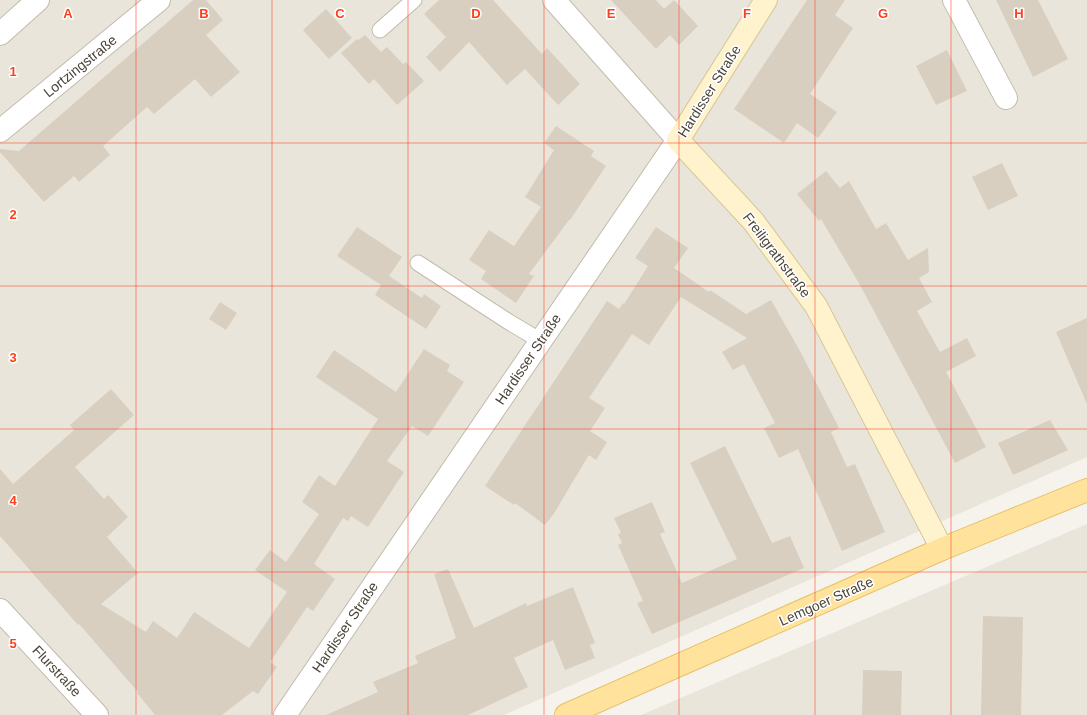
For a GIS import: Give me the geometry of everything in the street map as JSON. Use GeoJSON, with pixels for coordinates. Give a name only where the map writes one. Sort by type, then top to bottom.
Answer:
{"type":"FeatureCollection","features":[{"type":"Feature","properties":{"kind":"main road","name":"Lemgoer Straße"},"geometry":{"type":"LineString","coordinates":[[566,715],[942,549],[1087,490]]}},
{"type":"Feature","properties":{"kind":"street"},"geometry":{"type":"LineString","coordinates":[[0,34],[38,0]]}},
{"type":"Feature","properties":{"kind":"street","name":"Lortzingstraße"},"geometry":{"type":"LineString","coordinates":[[0,131],[159,0]]}},
{"type":"Feature","properties":{"kind":"street","name":"Freiligrathstraße"},"geometry":{"type":"LineString","coordinates":[[554,0],[678,140],[753,221],[816,306],[942,549]]}},
{"type":"Feature","properties":{"kind":"street","name":"Hardisser Straße"},"geometry":{"type":"LineString","coordinates":[[285,715],[678,140],[766,0]]}},
{"type":"Feature","properties":{"kind":"street"},"geometry":{"type":"LineString","coordinates":[[954,0],[1006,98]]}},
{"type":"Feature","properties":{"kind":"street","name":"Flurstraße"},"geometry":{"type":"LineString","coordinates":[[0,610],[97,715]]}},
{"type":"Feature","properties":{"kind":"lane"},"geometry":{"type":"LineString","coordinates":[[380,30],[414,0]]}},
{"type":"Feature","properties":{"kind":"lane"},"geometry":{"type":"LineString","coordinates":[[418,263],[508,322],[541,341]]}},
{"type":"Feature","properties":{"kind":"shaded area"},"geometry":{"type":"Polygon","coordinates":[[[0,0],[1087,0],[1087,457],[504,715],[0,715],[0,0]]]}},
{"type":"Feature","properties":{"kind":"shaded area"},"geometry":{"type":"Polygon","coordinates":[[[1087,524],[1087,715],[641,715],[1087,524]]]}},
{"type":"Feature","properties":{"kind":"building"},"geometry":{"type":"Polygon","coordinates":[[[193,0],[206,0],[223,20],[206,35],[240,72],[211,97],[195,79],[154,114],[147,107],[103,146],[110,155],[79,182],[74,176],[44,202],[0,152],[0,149],[19,151],[193,0]]]}},
{"type":"Feature","properties":{"kind":"building"},"geometry":{"type":"Polygon","coordinates":[[[439,0],[493,0],[542,54],[547,48],[580,84],[558,105],[525,69],[507,85],[469,42],[440,72],[426,57],[446,37],[424,14],[439,0]]]}},
{"type":"Feature","properties":{"kind":"building"},"geometry":{"type":"Polygon","coordinates":[[[611,0],[656,0],[664,9],[674,0],[698,26],[679,45],[670,35],[656,49],[611,0]]]}},
{"type":"Feature","properties":{"kind":"building"},"geometry":{"type":"Polygon","coordinates":[[[807,0],[845,0],[835,15],[853,28],[810,94],[837,112],[818,138],[797,123],[784,143],[734,109],[807,0]]]}},
{"type":"Feature","properties":{"kind":"building"},"geometry":{"type":"Polygon","coordinates":[[[996,0],[1038,0],[1068,59],[1033,77],[996,0]]]}},
{"type":"Feature","properties":{"kind":"building"},"geometry":{"type":"Polygon","coordinates":[[[326,9],[352,38],[329,59],[303,30],[326,9]]]}},
{"type":"Feature","properties":{"kind":"building"},"geometry":{"type":"Polygon","coordinates":[[[365,35],[381,52],[387,47],[403,64],[406,62],[424,81],[397,105],[374,79],[369,84],[341,53],[357,39],[358,40],[365,35]]]}},
{"type":"Feature","properties":{"kind":"building"},"geometry":{"type":"Polygon","coordinates":[[[947,50],[967,91],[936,105],[916,66],[947,50]]]}},
{"type":"Feature","properties":{"kind":"building"},"geometry":{"type":"Polygon","coordinates":[[[556,126],[594,151],[591,156],[606,166],[570,220],[529,274],[534,276],[516,303],[481,279],[486,271],[469,260],[489,230],[514,246],[541,207],[525,197],[554,150],[544,143],[556,126]]]}},
{"type":"Feature","properties":{"kind":"building"},"geometry":{"type":"Polygon","coordinates":[[[1002,163],[1018,196],[988,210],[972,177],[1002,163]]]}},
{"type":"Feature","properties":{"kind":"building"},"geometry":{"type":"Polygon","coordinates":[[[826,171],[840,188],[849,181],[876,229],[886,223],[908,260],[928,248],[929,272],[919,278],[932,302],[917,311],[940,352],[967,338],[976,356],[946,372],[986,447],[955,463],[860,285],[821,219],[819,221],[797,194],[826,171]]]}},
{"type":"Feature","properties":{"kind":"building"},"geometry":{"type":"Polygon","coordinates":[[[357,227],[402,257],[389,276],[422,298],[424,294],[441,306],[426,329],[375,295],[381,285],[337,256],[357,227]]]}},
{"type":"Feature","properties":{"kind":"building"},"geometry":{"type":"Polygon","coordinates":[[[656,227],[688,248],[674,268],[709,292],[710,290],[746,314],[771,300],[800,351],[839,428],[831,432],[847,467],[855,464],[885,532],[842,551],[798,449],[779,458],[764,428],[775,423],[744,364],[733,370],[722,352],[747,338],[681,297],[649,345],[632,334],[589,398],[605,408],[590,431],[607,442],[596,460],[589,455],[555,512],[545,525],[515,503],[514,505],[485,486],[607,301],[619,309],[623,303],[624,304],[648,266],[635,258],[656,227]]]}},
{"type":"Feature","properties":{"kind":"building"},"geometry":{"type":"Polygon","coordinates":[[[220,302],[237,313],[226,330],[209,319],[220,302]]]}},
{"type":"Feature","properties":{"kind":"building"},"geometry":{"type":"Polygon","coordinates":[[[1087,318],[1087,404],[1056,332],[1087,318]]]}},
{"type":"Feature","properties":{"kind":"building"},"geometry":{"type":"Polygon","coordinates":[[[424,349],[450,365],[447,371],[464,382],[428,436],[412,426],[387,461],[404,472],[368,527],[351,516],[348,521],[343,518],[314,564],[335,579],[313,611],[307,607],[270,662],[277,667],[258,694],[253,691],[222,715],[155,715],[137,693],[138,692],[0,536],[0,469],[13,484],[74,430],[70,425],[111,389],[134,415],[75,467],[104,499],[108,495],[128,517],[107,537],[138,573],[101,604],[146,632],[153,621],[177,638],[194,612],[249,648],[287,592],[255,570],[270,550],[286,562],[319,514],[302,502],[319,475],[335,486],[378,419],[316,377],[334,350],[396,392],[424,349]]]}},
{"type":"Feature","properties":{"kind":"building"},"geometry":{"type":"Polygon","coordinates":[[[1050,420],[1068,450],[1013,475],[998,443],[1050,420]]]}},
{"type":"Feature","properties":{"kind":"building"},"geometry":{"type":"Polygon","coordinates":[[[725,446],[772,543],[790,536],[804,568],[652,634],[637,603],[643,601],[618,545],[622,543],[618,534],[621,533],[614,518],[652,502],[665,532],[660,534],[682,583],[737,559],[690,463],[725,446]]]}},
{"type":"Feature","properties":{"kind":"building"},"geometry":{"type":"Polygon","coordinates":[[[448,569],[474,628],[526,603],[527,606],[573,587],[595,643],[590,645],[595,658],[565,670],[553,640],[514,658],[528,687],[468,715],[326,715],[378,692],[373,682],[418,663],[415,656],[456,638],[434,574],[448,569]]]}},
{"type":"Feature","properties":{"kind":"building"},"geometry":{"type":"Polygon","coordinates":[[[983,616],[1023,617],[1021,715],[981,715],[983,616]]]}},
{"type":"Feature","properties":{"kind":"building"},"geometry":{"type":"Polygon","coordinates":[[[863,670],[902,671],[901,715],[862,715],[863,670]]]}}]}
